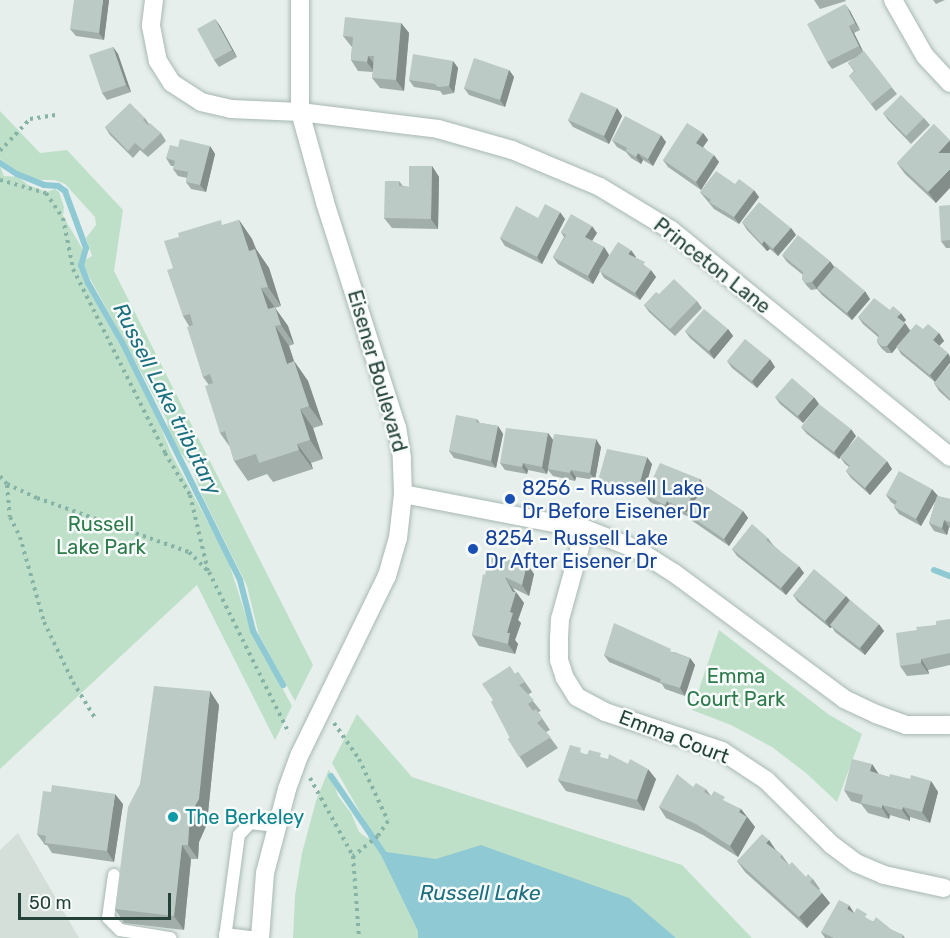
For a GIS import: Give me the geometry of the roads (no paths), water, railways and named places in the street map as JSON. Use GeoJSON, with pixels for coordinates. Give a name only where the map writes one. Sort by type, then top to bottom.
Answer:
{"type":"FeatureCollection","features":[{"type":"Feature","properties":{"kind":"street","name":"Princeton Lane"},"geometry":{"type":"LineString","coordinates":[[154,0],[151,26],[158,61],[172,83],[201,102],[221,107],[300,112],[438,129],[512,150],[600,187],[671,230],[950,457]]}},
{"type":"Feature","properties":{"kind":"street","name":"Eisener Boulevard"},"geometry":{"type":"LineString","coordinates":[[260,938],[265,873],[276,826],[300,754],[322,706],[370,616],[387,576],[398,538],[404,494],[402,458],[397,428],[325,202],[300,112],[300,0]]}},
{"type":"Feature","properties":{"kind":"street"},"geometry":{"type":"LineString","coordinates":[[893,0],[925,56],[950,83]]}},
{"type":"Feature","properties":{"kind":"street"},"geometry":{"type":"LineString","coordinates":[[404,494],[585,529],[636,549],[674,573],[844,699],[906,725],[950,725]]}},
{"type":"Feature","properties":{"kind":"street","name":"Emma Court"},"geometry":{"type":"LineString","coordinates":[[585,529],[560,619],[559,638],[559,660],[565,678],[577,697],[605,712],[722,751],[766,780],[832,845],[856,863],[884,875],[944,888]]}},
{"type":"Feature","properties":{"kind":"lane"},"geometry":{"type":"LineString","coordinates":[[260,938],[225,936],[239,835],[250,823],[276,826]]}},
{"type":"Feature","properties":{"kind":"lane"},"geometry":{"type":"LineString","coordinates":[[114,875],[108,918],[120,930],[170,938]]}},
{"type":"Feature","properties":{"kind":"water","name":"Russell Lake"},"geometry":{"type":"Polygon","coordinates":[[[481,845],[629,898],[676,938],[418,938],[418,931],[379,851],[436,859],[481,845]]]}},
{"type":"Feature","properties":{"kind":"waterway","name":"Russell Lake tributary"},"geometry":{"type":"LineString","coordinates":[[0,163],[17,174],[44,185],[58,186],[65,191],[86,248],[81,265],[88,283],[123,344],[240,580],[253,631],[283,685]]}},
{"type":"Feature","properties":{"kind":"waterway"},"geometry":{"type":"LineString","coordinates":[[934,570],[950,576]]}},
{"type":"Feature","properties":{"kind":"waterway","name":"Russell Lake tributary"},"geometry":{"type":"LineString","coordinates":[[331,776],[386,857]]}},
{"type":"Feature","properties":{"kind":"place","name":"8256 - Russell Lake Dr Before Eisener Dr"},"geometry":{"type":"Point","coordinates":[510,499]}},
{"type":"Feature","properties":{"kind":"place","name":"8254 - Russell Lake Dr After Eisener Dr"},"geometry":{"type":"Point","coordinates":[473,549]}},
{"type":"Feature","properties":{"kind":"place","name":"The Berkeley"},"geometry":{"type":"Point","coordinates":[173,817]}},
{"type":"Feature","properties":{"kind":"park label","name":"Russell Lake Park"},"geometry":{"type":"Point","coordinates":[101,536]}},
{"type":"Feature","properties":{"kind":"park label","name":"Emma Court Park"},"geometry":{"type":"Point","coordinates":[736,688]}}]}
